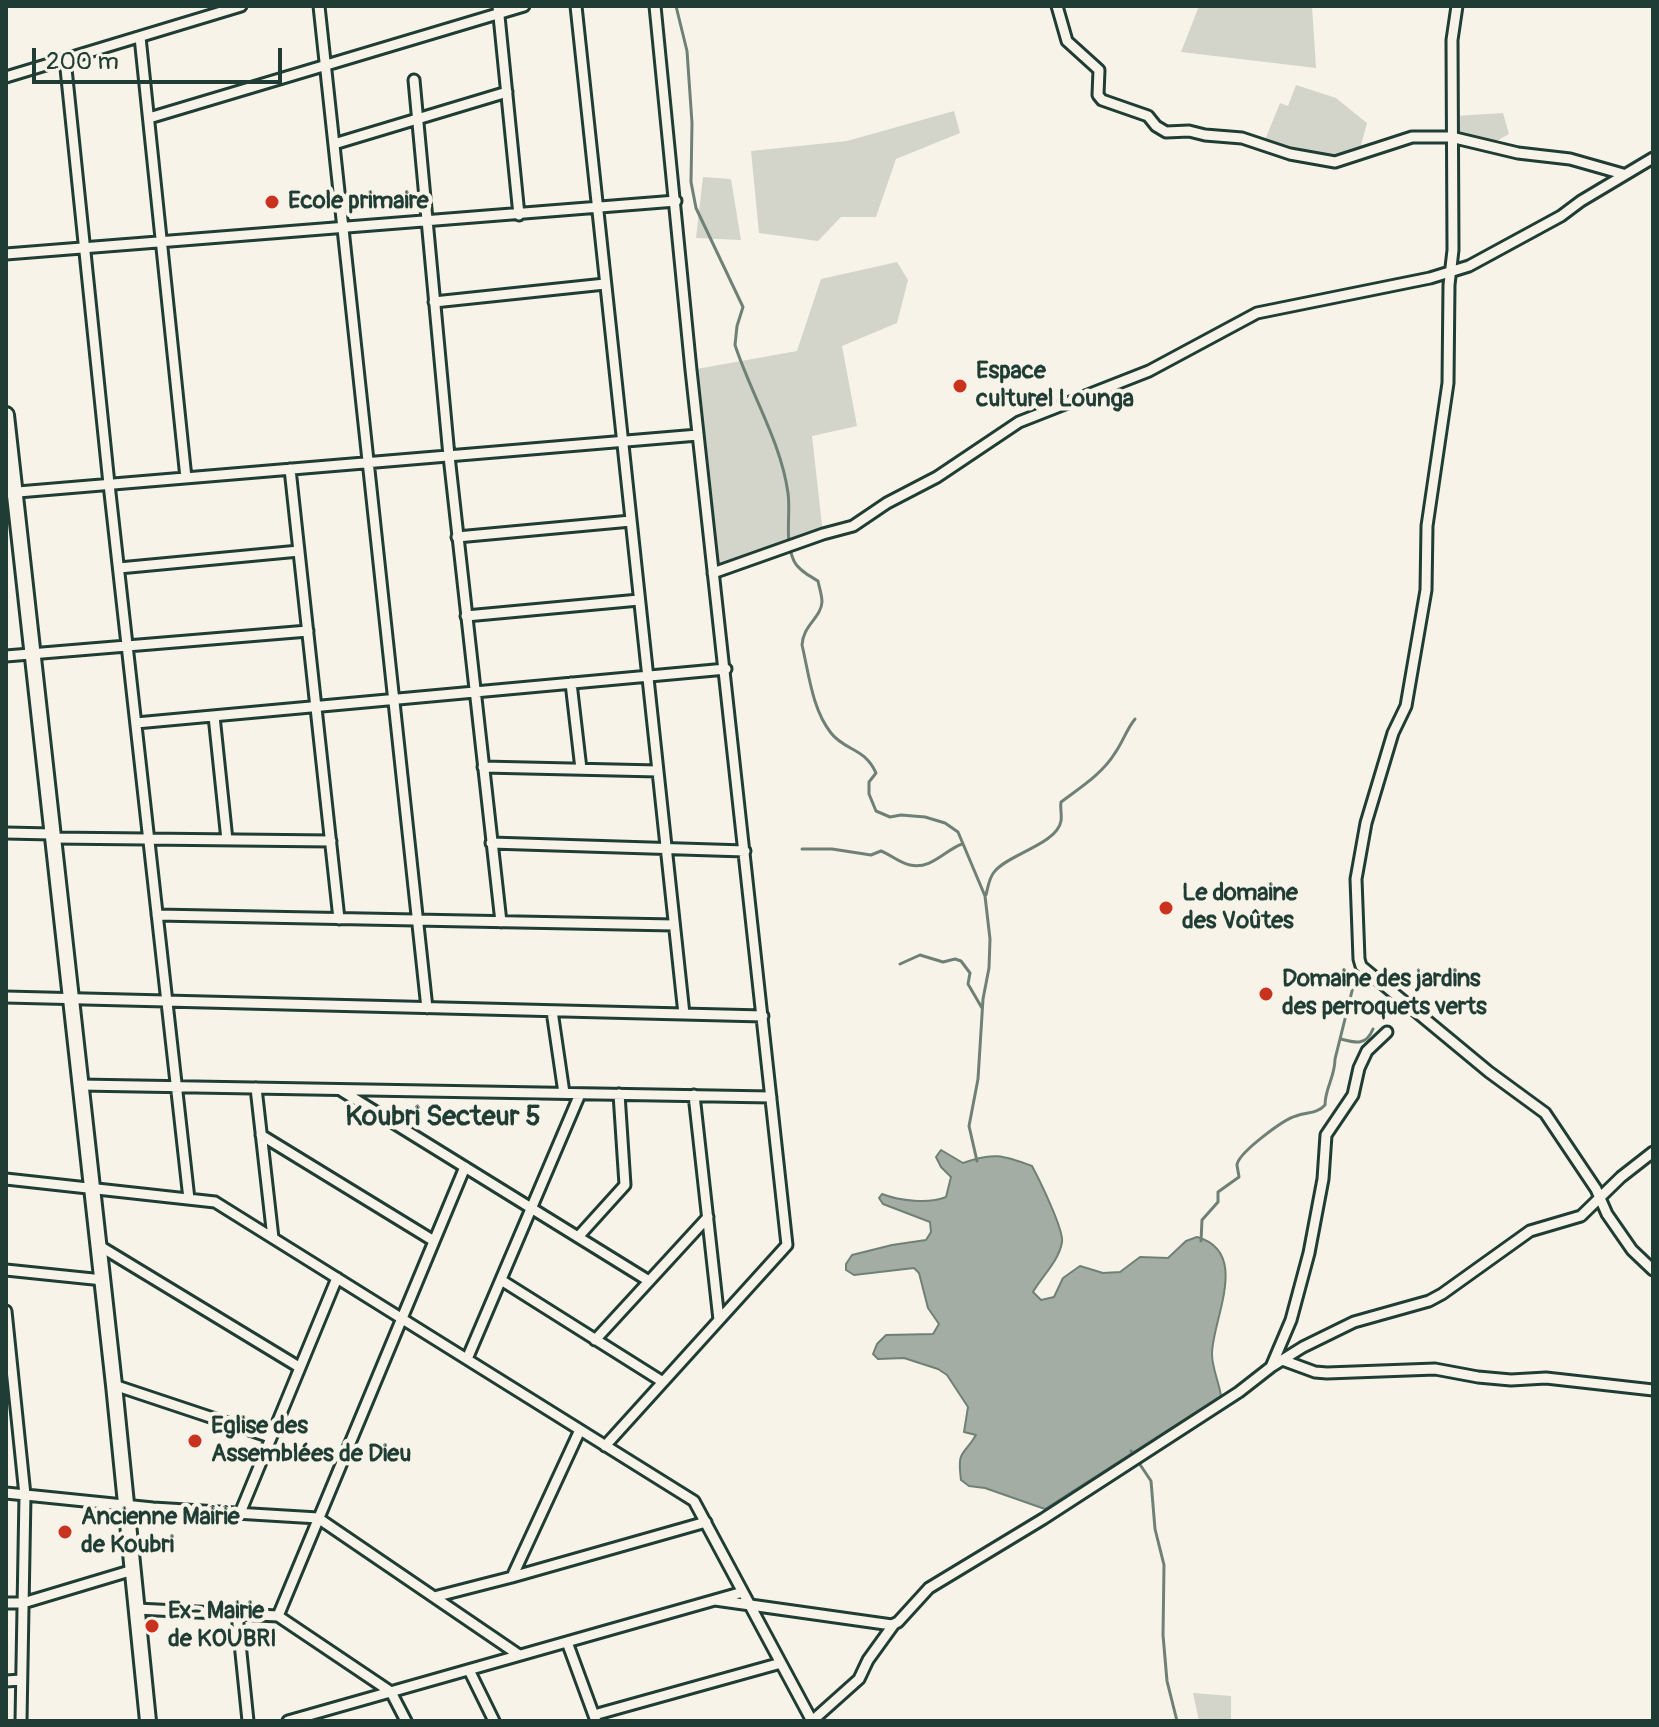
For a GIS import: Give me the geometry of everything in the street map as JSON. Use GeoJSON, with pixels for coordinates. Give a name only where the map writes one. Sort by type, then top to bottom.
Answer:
{"type":"FeatureCollection","features":[{"type":"Feature","properties":{"kind":"highway"},"geometry":{"type":"LineString","coordinates":[[6,415],[10,492],[32,654],[103,1280],[146,1720]]}},
{"type":"Feature","properties":{"kind":"street"},"geometry":{"type":"LineString","coordinates":[[6,77],[241,6]]}},
{"type":"Feature","properties":{"kind":"street"},"geometry":{"type":"LineString","coordinates":[[319,6],[427,1008]]}},
{"type":"Feature","properties":{"kind":"street"},"geometry":{"type":"LineString","coordinates":[[149,118],[498,10],[524,6]]}},
{"type":"Feature","properties":{"kind":"street"},"geometry":{"type":"LineString","coordinates":[[576,6],[684,1014]]}},
{"type":"Feature","properties":{"kind":"street"},"geometry":{"type":"LineString","coordinates":[[605,1446],[787,1245],[698,435],[655,6]]}},
{"type":"Feature","properties":{"kind":"street"},"geometry":{"type":"LineString","coordinates":[[1057,6],[1067,41],[1099,70],[1098,95],[1102,100],[1148,116],[1166,132],[1189,131],[1242,138],[1290,154],[1335,162],[1412,137],[1451,137],[1518,153],[1570,159],[1623,174]]}},
{"type":"Feature","properties":{"kind":"street"},"geometry":{"type":"LineString","coordinates":[[1457,6],[1452,40],[1453,250],[1448,383],[1427,526],[1426,590],[1406,706],[1393,733],[1366,823],[1356,879],[1359,959],[1361,966],[1399,998],[1489,1072],[1545,1113],[1607,1214],[1632,1250],[1653,1270]]}},
{"type":"Feature","properties":{"kind":"street"},"geometry":{"type":"LineString","coordinates":[[498,10],[519,215]]}},
{"type":"Feature","properties":{"kind":"street"},"geometry":{"type":"LineString","coordinates":[[140,37],[186,478]]}},
{"type":"Feature","properties":{"kind":"street"},"geometry":{"type":"LineString","coordinates":[[65,59],[189,1199]]}},
{"type":"Feature","properties":{"kind":"street"},"geometry":{"type":"LineString","coordinates":[[414,80],[457,537],[501,922]]}},
{"type":"Feature","properties":{"kind":"street"},"geometry":{"type":"LineString","coordinates":[[334,144],[507,92]]}},
{"type":"Feature","properties":{"kind":"street"},"geometry":{"type":"LineString","coordinates":[[713,573],[853,526],[887,503],[937,477],[1019,422],[1149,371],[1257,313],[1450,273],[1469,266],[1561,216],[1623,174],[1653,158]]}},
{"type":"Feature","properties":{"kind":"street"},"geometry":{"type":"LineString","coordinates":[[6,254],[676,201]]}},
{"type":"Feature","properties":{"kind":"street"},"geometry":{"type":"LineString","coordinates":[[434,302],[605,284]]}},
{"type":"Feature","properties":{"kind":"street"},"geometry":{"type":"LineString","coordinates":[[10,492],[698,435]]}},
{"type":"Feature","properties":{"kind":"street"},"geometry":{"type":"LineString","coordinates":[[290,469],[339,919]]}},
{"type":"Feature","properties":{"kind":"street"},"geometry":{"type":"LineString","coordinates":[[457,537],[631,521]]}},
{"type":"Feature","properties":{"kind":"street"},"geometry":{"type":"LineString","coordinates":[[119,568],[299,551]]}},
{"type":"Feature","properties":{"kind":"street"},"geometry":{"type":"LineString","coordinates":[[466,616],[639,600]]}},
{"type":"Feature","properties":{"kind":"street"},"geometry":{"type":"LineString","coordinates":[[6,656],[308,631]]}},
{"type":"Feature","properties":{"kind":"street"},"geometry":{"type":"LineString","coordinates":[[136,723],[726,669]]}},
{"type":"Feature","properties":{"kind":"street"},"geometry":{"type":"LineString","coordinates":[[571,683],[581,769]]}},
{"type":"Feature","properties":{"kind":"street"},"geometry":{"type":"LineString","coordinates":[[214,716],[227,840]]}},
{"type":"Feature","properties":{"kind":"street"},"geometry":{"type":"LineString","coordinates":[[483,767],[658,771]]}},
{"type":"Feature","properties":{"kind":"street"},"geometry":{"type":"LineString","coordinates":[[6,833],[149,839],[331,841]]}},
{"type":"Feature","properties":{"kind":"street"},"geometry":{"type":"LineString","coordinates":[[491,843],[745,851]]}},
{"type":"Feature","properties":{"kind":"street"},"geometry":{"type":"LineString","coordinates":[[157,915],[674,925]]}},
{"type":"Feature","properties":{"kind":"street"},"geometry":{"type":"LineString","coordinates":[[6,997],[763,1016]]}},
{"type":"Feature","properties":{"kind":"street"},"geometry":{"type":"LineString","coordinates":[[552,1011],[564,1093]]}},
{"type":"Feature","properties":{"kind":"street"},"geometry":{"type":"LineString","coordinates":[[1271,1367],[1291,1320],[1309,1253],[1323,1179],[1326,1135],[1353,1095],[1359,1068],[1367,1051],[1387,1032]]}},
{"type":"Feature","properties":{"kind":"street"},"geometry":{"type":"LineString","coordinates":[[80,1085],[771,1097]]}},
{"type":"Feature","properties":{"kind":"street"},"geometry":{"type":"LineString","coordinates":[[256,1088],[273,1238]]}},
{"type":"Feature","properties":{"kind":"street"},"geometry":{"type":"LineString","coordinates":[[339,1089],[649,1281]]}},
{"type":"Feature","properties":{"kind":"street"},"geometry":{"type":"LineString","coordinates":[[467,1359],[580,1094]]}},
{"type":"Feature","properties":{"kind":"street"},"geometry":{"type":"LineString","coordinates":[[578,1237],[625,1185],[619,1094]]}},
{"type":"Feature","properties":{"kind":"street"},"geometry":{"type":"LineString","coordinates":[[694,1095],[719,1320]]}},
{"type":"Feature","properties":{"kind":"street"},"geometry":{"type":"LineString","coordinates":[[261,1135],[434,1241]]}},
{"type":"Feature","properties":{"kind":"street"},"geometry":{"type":"LineString","coordinates":[[6,1179],[215,1202],[694,1501],[812,1721],[859,1679],[868,1660],[895,1624],[929,1588],[1043,1519],[1303,1347],[1354,1322],[1429,1301],[1530,1231],[1581,1216],[1621,1177],[1653,1152]]}},
{"type":"Feature","properties":{"kind":"street"},"geometry":{"type":"LineString","coordinates":[[278,1616],[465,1167]]}},
{"type":"Feature","properties":{"kind":"street"},"geometry":{"type":"LineString","coordinates":[[595,1340],[708,1217]]}},
{"type":"Feature","properties":{"kind":"street"},"geometry":{"type":"LineString","coordinates":[[98,1245],[299,1367]]}},
{"type":"Feature","properties":{"kind":"street"},"geometry":{"type":"LineString","coordinates":[[6,1270],[103,1280]]}},
{"type":"Feature","properties":{"kind":"street"},"geometry":{"type":"LineString","coordinates":[[240,1513],[337,1278]]}},
{"type":"Feature","properties":{"kind":"street"},"geometry":{"type":"LineString","coordinates":[[501,1280],[663,1382]]}},
{"type":"Feature","properties":{"kind":"street"},"geometry":{"type":"LineString","coordinates":[[6,1311],[8,1354],[25,1495],[21,1721]]}},
{"type":"Feature","properties":{"kind":"street"},"geometry":{"type":"LineString","coordinates":[[1285,1361],[1327,1373],[1435,1369],[1478,1377],[1511,1380],[1546,1378],[1653,1390]]}},
{"type":"Feature","properties":{"kind":"street"},"geometry":{"type":"LineString","coordinates":[[114,1385],[270,1437]]}},
{"type":"Feature","properties":{"kind":"street"},"geometry":{"type":"LineString","coordinates":[[512,1577],[580,1430]]}},
{"type":"Feature","properties":{"kind":"street"},"geometry":{"type":"LineString","coordinates":[[6,1493],[318,1518],[519,1655]]}},
{"type":"Feature","properties":{"kind":"street"},"geometry":{"type":"LineString","coordinates":[[434,1597],[706,1522]]}},
{"type":"Feature","properties":{"kind":"street"},"geometry":{"type":"LineString","coordinates":[[6,1603],[23,1603],[133,1570]]}},
{"type":"Feature","properties":{"kind":"street"},"geometry":{"type":"LineString","coordinates":[[288,1721],[743,1592]]}},
{"type":"Feature","properties":{"kind":"street"},"geometry":{"type":"LineString","coordinates":[[715,1600],[895,1624]]}},
{"type":"Feature","properties":{"kind":"street"},"geometry":{"type":"LineString","coordinates":[[137,1609],[278,1616],[391,1692],[406,1721]]}},
{"type":"Feature","properties":{"kind":"street"},"geometry":{"type":"LineString","coordinates":[[237,1614],[248,1721]]}},
{"type":"Feature","properties":{"kind":"street"},"geometry":{"type":"LineString","coordinates":[[567,1642],[595,1718],[781,1663]]}},
{"type":"Feature","properties":{"kind":"street"},"geometry":{"type":"LineString","coordinates":[[469,1670],[494,1721]]}},
{"type":"Feature","properties":{"kind":"street"},"geometry":{"type":"LineString","coordinates":[[6,1681],[21,1680]]}},
{"type":"Feature","properties":{"kind":"shaded area"},"geometry":{"type":"Polygon","coordinates":[[[1199,6],[1312,6],[1316,68],[1181,52],[1199,6]]]}},
{"type":"Feature","properties":{"kind":"shaded area"},"geometry":{"type":"Polygon","coordinates":[[[1296,85],[1336,98],[1367,123],[1359,153],[1335,162],[1263,145],[1280,103],[1288,106],[1296,85]]]}},
{"type":"Feature","properties":{"kind":"shaded area"},"geometry":{"type":"Polygon","coordinates":[[[954,111],[960,133],[896,159],[876,217],[841,217],[818,241],[759,233],[751,151],[847,141],[954,111]]]}},
{"type":"Feature","properties":{"kind":"shaded area"},"geometry":{"type":"Polygon","coordinates":[[[1503,113],[1509,134],[1493,143],[1455,134],[1455,116],[1503,113]]]}},
{"type":"Feature","properties":{"kind":"shaded area"},"geometry":{"type":"Polygon","coordinates":[[[703,177],[731,179],[741,240],[696,238],[703,177]]]}},
{"type":"Feature","properties":{"kind":"shaded area"},"geometry":{"type":"Polygon","coordinates":[[[897,262],[908,280],[897,323],[842,346],[857,426],[812,436],[823,534],[713,573],[691,370],[797,351],[821,279],[897,262]]]}},
{"type":"Feature","properties":{"kind":"shaded area"},"geometry":{"type":"Polygon","coordinates":[[[941,1150],[963,1163],[998,1156],[1032,1166],[1062,1236],[1054,1262],[1033,1292],[1041,1300],[1054,1297],[1063,1278],[1080,1266],[1103,1273],[1120,1272],[1140,1257],[1168,1258],[1186,1241],[1197,1237],[1213,1245],[1222,1257],[1225,1288],[1212,1354],[1221,1396],[1045,1509],[985,1488],[969,1486],[961,1480],[962,1454],[976,1435],[964,1432],[968,1407],[947,1375],[904,1358],[878,1359],[873,1354],[886,1335],[933,1334],[939,1324],[928,1308],[919,1273],[914,1268],[854,1275],[846,1270],[852,1255],[926,1240],[931,1232],[930,1222],[883,1204],[879,1198],[882,1194],[914,1201],[946,1197],[951,1177],[936,1157],[941,1150]]]}},
{"type":"Feature","properties":{"kind":"shaded area"},"geometry":{"type":"Polygon","coordinates":[[[1193,1693],[1231,1696],[1231,1721],[1199,1721],[1193,1693]]]}},
{"type":"Feature","properties":{"kind":"waterway"},"geometry":{"type":"LineString","coordinates":[[676,6],[687,51],[692,123],[691,182],[696,208],[743,307],[735,345],[779,455],[789,501],[791,553],[798,567],[818,581],[821,594],[821,608],[805,632],[802,645],[815,702],[836,739],[866,758],[876,773],[869,782],[869,794],[876,811],[890,817],[925,817],[945,823],[958,832],[985,896],[990,939],[989,968],[983,999],[978,1079],[969,1126],[977,1161]]}},
{"type":"Feature","properties":{"kind":"waterway"},"geometry":{"type":"LineString","coordinates":[[986,895],[995,871],[1058,829],[1061,802],[1104,767],[1135,719]]}},
{"type":"Feature","properties":{"kind":"waterway"},"geometry":{"type":"LineString","coordinates":[[802,849],[832,849],[871,855],[881,851],[903,863],[918,866],[962,844]]}},
{"type":"Feature","properties":{"kind":"waterway"},"geometry":{"type":"LineString","coordinates":[[900,964],[920,955],[943,962],[961,961],[970,973],[968,984],[982,1008]]}},
{"type":"Feature","properties":{"kind":"waterway"},"geometry":{"type":"LineString","coordinates":[[1201,1241],[1202,1220],[1218,1202],[1218,1192],[1239,1177],[1237,1165],[1245,1153],[1282,1123],[1325,1105],[1354,983]]}},
{"type":"Feature","properties":{"kind":"waterway"},"geometry":{"type":"LineString","coordinates":[[1341,1039],[1364,1041],[1373,1029]]}},
{"type":"Feature","properties":{"kind":"waterway"},"geometry":{"type":"LineString","coordinates":[[1131,1451],[1151,1481],[1155,1529],[1164,1565],[1163,1635],[1167,1681],[1177,1721]]}},
{"type":"Feature","properties":{"kind":"place","name":"Ecole primaire"},"geometry":{"type":"Point","coordinates":[272,202]}},
{"type":"Feature","properties":{"kind":"place","name":"Espace culturel Lounga"},"geometry":{"type":"Point","coordinates":[960,386]}},
{"type":"Feature","properties":{"kind":"place","name":"Le domaine des Voûtes"},"geometry":{"type":"Point","coordinates":[1166,908]}},
{"type":"Feature","properties":{"kind":"place","name":"Domaine des jardins des perroquets verts"},"geometry":{"type":"Point","coordinates":[1266,994]}},
{"type":"Feature","properties":{"kind":"place","name":"Eglise des Assemblées de Dieu"},"geometry":{"type":"Point","coordinates":[195,1441]}},
{"type":"Feature","properties":{"kind":"place","name":"Ancienne Mairie de Koubri"},"geometry":{"type":"Point","coordinates":[65,1532]}},
{"type":"Feature","properties":{"kind":"place","name":"Ex- Mairie de KOUBRI"},"geometry":{"type":"Point","coordinates":[152,1626]}},
{"type":"Feature","properties":{"kind":"district","name":"Koubri Secteur 5"},"geometry":{"type":"Point","coordinates":[443,1118]}}]}
